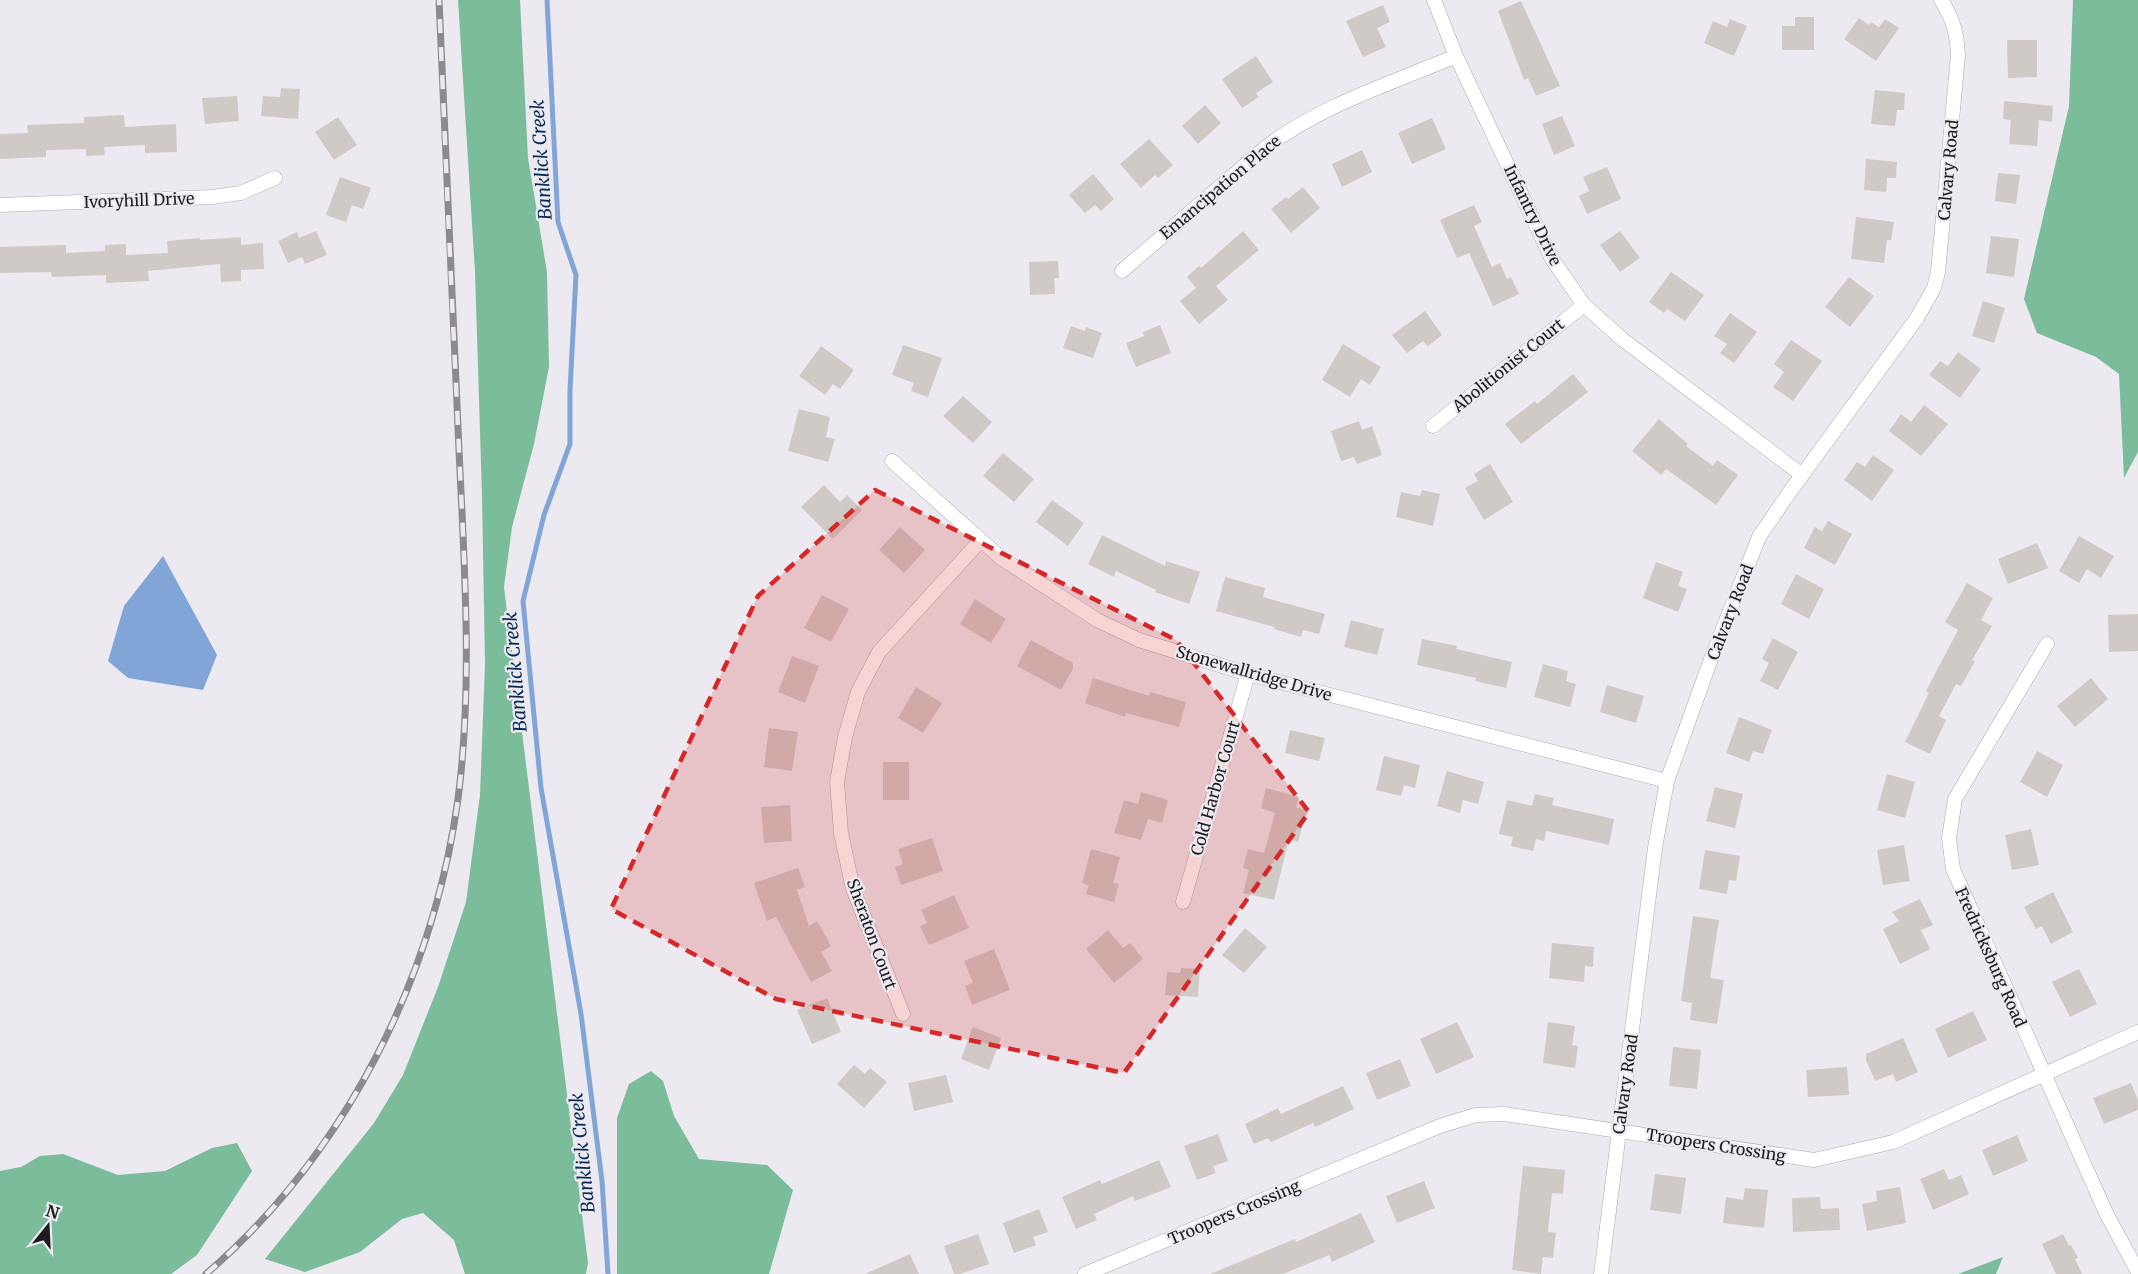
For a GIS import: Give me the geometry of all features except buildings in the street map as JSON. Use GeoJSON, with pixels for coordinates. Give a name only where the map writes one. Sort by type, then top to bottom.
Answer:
{"type":"FeatureCollection","features":[{"type":"Feature","properties":{"kind":"street","name":"Infantry Drive"},"geometry":{"type":"LineString","coordinates":[[1434,0],[1456,56],[1552,259],[1584,305],[1622,339],[1802,475]]}},
{"type":"Feature","properties":{"kind":"street","name":"Calvary Road"},"geometry":{"type":"LineString","coordinates":[[1601,1274],[1655,848],[1668,782],[1712,659],[1760,537],[1802,475],[1917,318],[1934,288],[1938,272],[1959,55],[1950,13],[1941,0]]}},
{"type":"Feature","properties":{"kind":"street","name":"Emancipation Place"},"geometry":{"type":"LineString","coordinates":[[1122,271],[1289,129],[1456,56]]}},
{"type":"Feature","properties":{"kind":"street","name":"Ivoryhill Drive"},"geometry":{"type":"LineString","coordinates":[[0,205],[212,197],[241,193],[275,178]]}},
{"type":"Feature","properties":{"kind":"street","name":"Abolitionist Court"},"geometry":{"type":"LineString","coordinates":[[1433,426],[1584,305]]}},
{"type":"Feature","properties":{"kind":"street","name":"Stonewallridge Drive"},"geometry":{"type":"LineString","coordinates":[[892,461],[980,541],[1020,571],[1097,620],[1139,640],[1248,674],[1668,782]]}},
{"type":"Feature","properties":{"kind":"street","name":"Sheraton Court"},"geometry":{"type":"LineString","coordinates":[[903,1014],[853,890],[841,833],[837,782],[858,692],[879,652],[980,541]]}},
{"type":"Feature","properties":{"kind":"street","name":"Fredricksburg Road"},"geometry":{"type":"LineString","coordinates":[[2047,644],[1955,799],[1949,838],[1953,869],[2106,1213],[2138,1272]]}},
{"type":"Feature","properties":{"kind":"street","name":"Cold Harbor Court"},"geometry":{"type":"LineString","coordinates":[[1182,902],[1248,674]]}},
{"type":"Feature","properties":{"kind":"street","name":"Troopers Crossing"},"geometry":{"type":"LineString","coordinates":[[1085,1274],[1429,1131],[1476,1115],[1504,1114],[1814,1160],[1893,1142],[2138,1032]]}},
{"type":"Feature","properties":{"kind":"highlighted area"},"geometry":{"type":"Polygon","coordinates":[[[875,490],[1176,640],[1309,812],[1124,1073],[776,999],[611,909],[758,596],[875,490]]]}},
{"type":"Feature","properties":{"kind":"green space"},"geometry":{"type":"Polygon","coordinates":[[[458,0],[520,0],[528,158],[547,272],[549,367],[534,444],[512,527],[504,587],[588,1263],[586,1274],[465,1274],[454,1240],[423,1213],[402,1219],[360,1252],[305,1272],[265,1259],[374,1123],[403,1075],[438,987],[466,902],[480,795],[485,664],[482,495],[475,272],[458,0]]]}},
{"type":"Feature","properties":{"kind":"green space"},"geometry":{"type":"Polygon","coordinates":[[[2073,0],[2138,0],[2138,452],[2124,478],[2119,374],[2096,357],[2037,333],[2024,299],[2069,106],[2073,0]]]}},
{"type":"Feature","properties":{"kind":"green space"},"geometry":{"type":"Polygon","coordinates":[[[651,1071],[663,1081],[674,1116],[699,1159],[767,1165],[793,1190],[769,1274],[617,1274],[617,1118],[629,1084],[651,1071]]]}},
{"type":"Feature","properties":{"kind":"green space"},"geometry":{"type":"Polygon","coordinates":[[[237,1143],[252,1171],[197,1255],[171,1274],[0,1274],[0,1171],[21,1167],[40,1156],[63,1154],[118,1175],[165,1171],[212,1148],[237,1143]]]}},
{"type":"Feature","properties":{"kind":"green space"},"geometry":{"type":"Polygon","coordinates":[[[2003,1257],[1996,1274],[1958,1274],[2003,1257]]]}},
{"type":"Feature","properties":{"kind":"water"},"geometry":{"type":"Polygon","coordinates":[[[163,556],[217,655],[203,690],[128,678],[108,661],[124,606],[163,556]]]}},
{"type":"Feature","properties":{"kind":"waterway","name":"Banklick Creek"},"geometry":{"type":"LineString","coordinates":[[547,0],[558,222],[576,275],[570,390],[570,444],[544,515],[523,601],[541,788],[581,1014],[602,1181],[608,1274]]}},
{"type":"Feature","properties":{"kind":"railway"},"geometry":{"type":"LineString","coordinates":[[206,1274],[256,1227],[300,1175],[340,1119],[375,1059],[404,997],[428,933],[446,866],[458,799],[463,753],[466,613],[439,0]]}}]}
